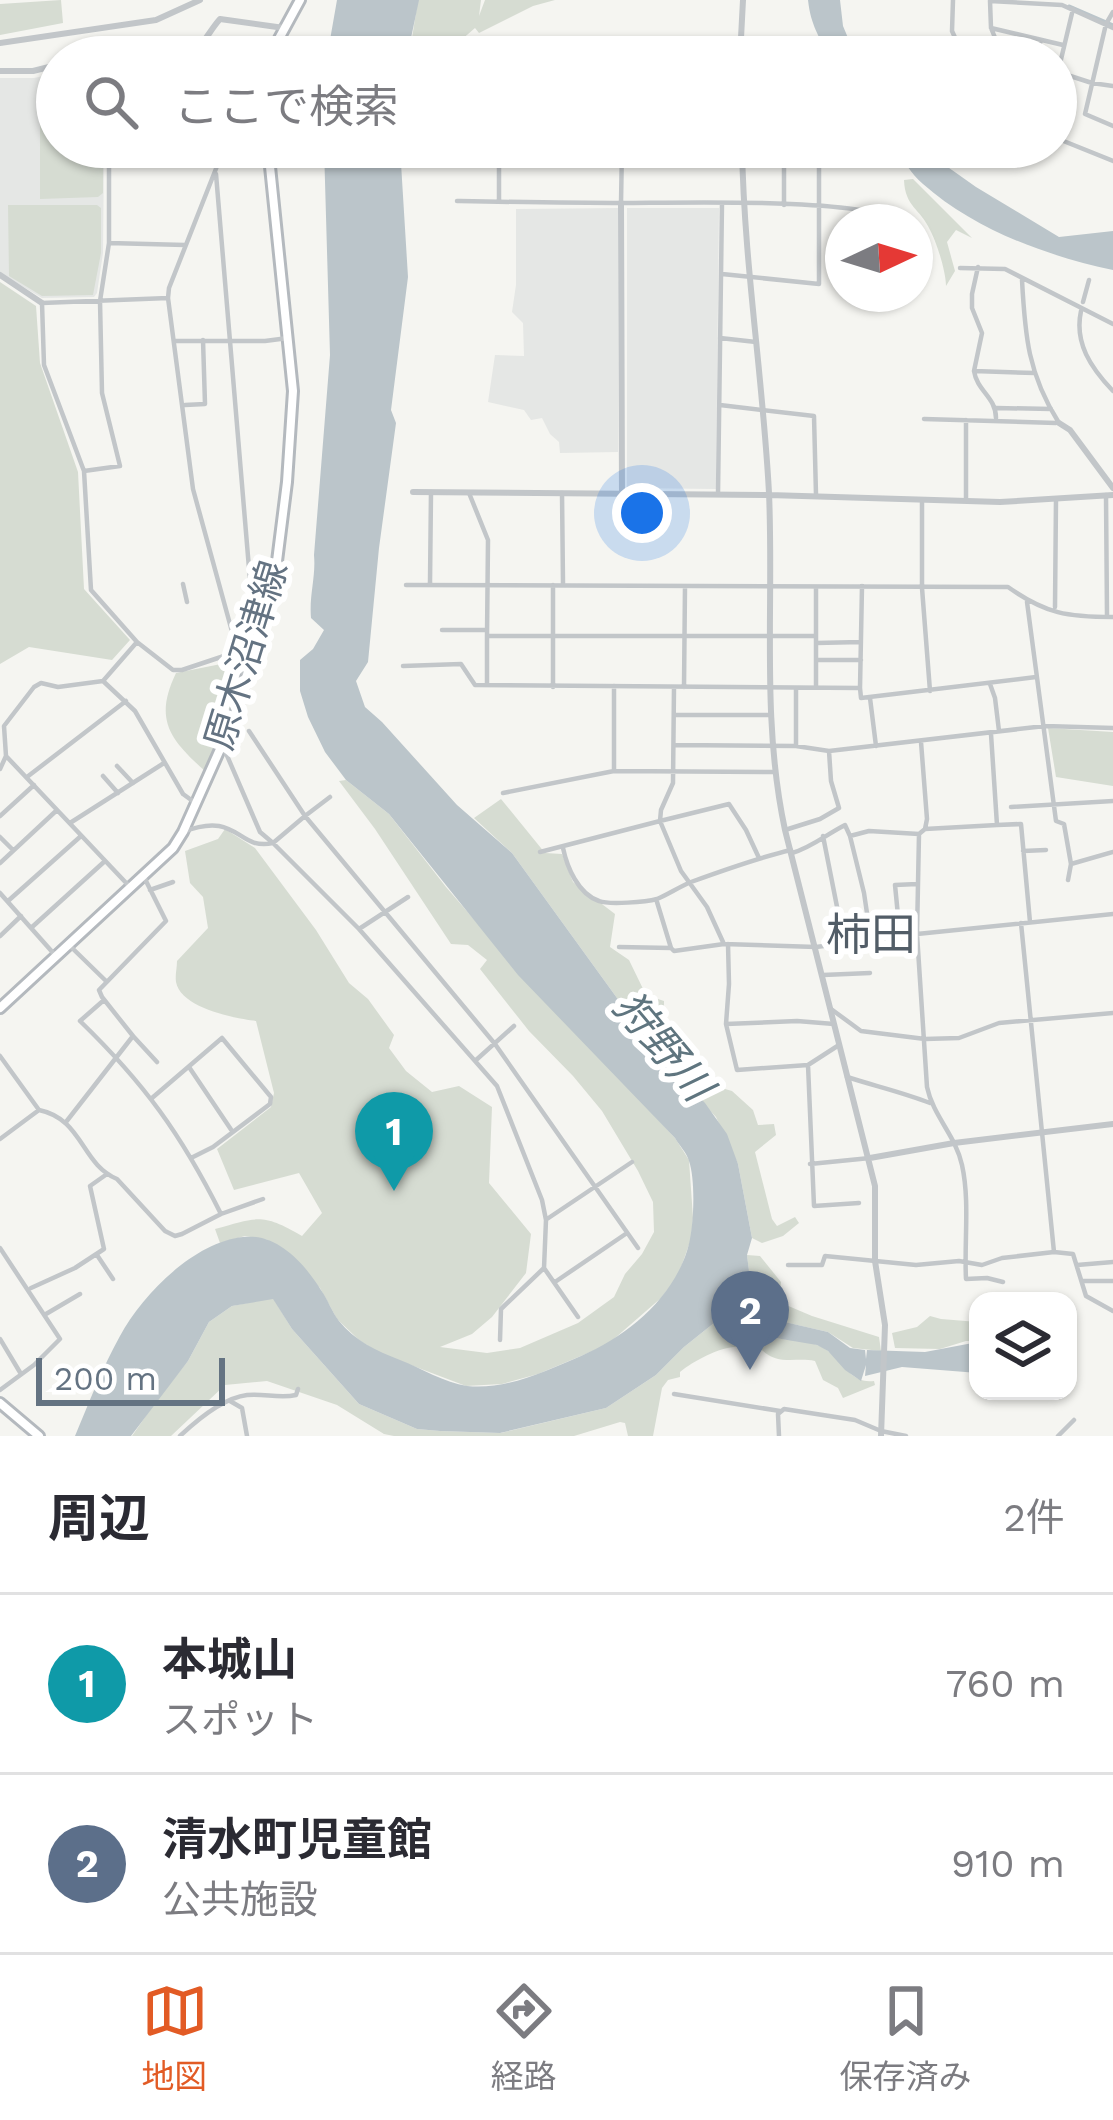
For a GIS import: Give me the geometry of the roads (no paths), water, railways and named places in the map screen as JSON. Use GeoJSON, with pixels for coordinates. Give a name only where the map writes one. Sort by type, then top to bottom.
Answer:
{"type":"FeatureCollection","features":[{"type":"Feature","properties":{"kind":"main road"},"geometry":{"type":"LineString","coordinates":[[280,36],[300,0]]}},
{"type":"Feature","properties":{"kind":"main road","name":"原木沼津線"},"geometry":{"type":"LineString","coordinates":[[0,1008],[173,848],[234,718],[279,562],[293,418],[271,168]]}},
{"type":"Feature","properties":{"kind":"main road"},"geometry":{"type":"LineString","coordinates":[[0,1402],[39,1436]]}},
{"type":"Feature","properties":{"kind":"street"},"geometry":{"type":"LineString","coordinates":[[47,36],[156,20],[200,0]]}},
{"type":"Feature","properties":{"kind":"street"},"geometry":{"type":"LineString","coordinates":[[741,36],[743,0]]}},
{"type":"Feature","properties":{"kind":"street"},"geometry":{"type":"LineString","coordinates":[[953,0],[954,36]]}},
{"type":"Feature","properties":{"kind":"street"},"geometry":{"type":"LineString","coordinates":[[994,36],[990,1],[1062,5],[1109,26]]}},
{"type":"Feature","properties":{"kind":"street"},"geometry":{"type":"LineString","coordinates":[[1066,36],[1073,9]]}},
{"type":"Feature","properties":{"kind":"street"},"geometry":{"type":"LineString","coordinates":[[1113,12],[1085,114],[1113,126]]}},
{"type":"Feature","properties":{"kind":"street"},"geometry":{"type":"LineString","coordinates":[[210,36],[220,19],[284,28]]}},
{"type":"Feature","properties":{"kind":"street"},"geometry":{"type":"LineString","coordinates":[[991,28],[1027,36]]}},
{"type":"Feature","properties":{"kind":"street"},"geometry":{"type":"LineString","coordinates":[[0,43],[36,38]]}},
{"type":"Feature","properties":{"kind":"street"},"geometry":{"type":"LineString","coordinates":[[0,71],[36,70]]}},
{"type":"Feature","properties":{"kind":"street"},"geometry":{"type":"LineString","coordinates":[[1077,78],[1113,86]]}},
{"type":"Feature","properties":{"kind":"street"},"geometry":{"type":"LineString","coordinates":[[1077,146],[1113,161]]}},
{"type":"Feature","properties":{"kind":"street"},"geometry":{"type":"LineString","coordinates":[[84,471],[120,466],[102,393],[100,301],[109,243],[109,168]]}},
{"type":"Feature","properties":{"kind":"street"},"geometry":{"type":"LineString","coordinates":[[499,168],[500,202]]}},
{"type":"Feature","properties":{"kind":"street"},"geometry":{"type":"LineString","coordinates":[[622,168],[622,493]]}},
{"type":"Feature","properties":{"kind":"street"},"geometry":{"type":"LineString","coordinates":[[743,168],[769,495],[772,745],[785,830],[875,1186],[875,1261],[885,1316],[881,1434]]}},
{"type":"Feature","properties":{"kind":"street"},"geometry":{"type":"LineString","coordinates":[[784,168],[784,205]]}},
{"type":"Feature","properties":{"kind":"street"},"geometry":{"type":"LineString","coordinates":[[720,274],[819,284],[819,168]]}},
{"type":"Feature","properties":{"kind":"street"},"geometry":{"type":"LineString","coordinates":[[216,169],[168,298],[194,489],[245,680]]}},
{"type":"Feature","properties":{"kind":"street"},"geometry":{"type":"LineString","coordinates":[[216,169],[258,634]]}},
{"type":"Feature","properties":{"kind":"street"},"geometry":{"type":"LineString","coordinates":[[457,201],[825,207]]}},
{"type":"Feature","properties":{"kind":"street"},"geometry":{"type":"LineString","coordinates":[[718,494],[722,203]]}},
{"type":"Feature","properties":{"kind":"street"},"geometry":{"type":"LineString","coordinates":[[109,243],[185,245]]}},
{"type":"Feature","properties":{"kind":"street"},"geometry":{"type":"LineString","coordinates":[[978,267],[972,308],[982,333],[974,371],[978,385],[996,408],[996,420]]}},
{"type":"Feature","properties":{"kind":"street"},"geometry":{"type":"LineString","coordinates":[[960,268],[998,267],[1113,324]]}},
{"type":"Feature","properties":{"kind":"street"},"geometry":{"type":"LineString","coordinates":[[0,275],[43,303],[168,298]]}},
{"type":"Feature","properties":{"kind":"street"},"geometry":{"type":"LineString","coordinates":[[406,585],[1008,587],[1042,609],[1073,617],[1110,617],[1111,493],[1070,430],[1059,423],[1035,373],[1027,349],[1022,277]]}},
{"type":"Feature","properties":{"kind":"street"},"geometry":{"type":"LineString","coordinates":[[1083,302],[1089,280]]}},
{"type":"Feature","properties":{"kind":"street"},"geometry":{"type":"LineString","coordinates":[[43,303],[44,364],[84,471],[91,590],[137,642],[173,670],[236,652]]}},
{"type":"Feature","properties":{"kind":"street"},"geometry":{"type":"LineString","coordinates":[[1081,311],[1079,340],[1098,375],[1113,391]]}},
{"type":"Feature","properties":{"kind":"street"},"geometry":{"type":"LineString","coordinates":[[175,341],[288,338]]}},
{"type":"Feature","properties":{"kind":"street"},"geometry":{"type":"LineString","coordinates":[[720,338],[755,342]]}},
{"type":"Feature","properties":{"kind":"street"},"geometry":{"type":"LineString","coordinates":[[184,405],[206,404],[203,340]]}},
{"type":"Feature","properties":{"kind":"street"},"geometry":{"type":"LineString","coordinates":[[974,371],[1035,373]]}},
{"type":"Feature","properties":{"kind":"street"},"geometry":{"type":"LineString","coordinates":[[720,405],[814,416],[816,496]]}},
{"type":"Feature","properties":{"kind":"street"},"geometry":{"type":"LineString","coordinates":[[996,408],[1051,409]]}},
{"type":"Feature","properties":{"kind":"street"},"geometry":{"type":"LineString","coordinates":[[924,419],[1059,423]]}},
{"type":"Feature","properties":{"kind":"street"},"geometry":{"type":"LineString","coordinates":[[965,420],[966,501]]}},
{"type":"Feature","properties":{"kind":"street"},"geometry":{"type":"LineString","coordinates":[[412,492],[966,501],[1111,493]]}},
{"type":"Feature","properties":{"kind":"street"},"geometry":{"type":"LineString","coordinates":[[430,585],[431,492]]}},
{"type":"Feature","properties":{"kind":"street"},"geometry":{"type":"LineString","coordinates":[[469,493],[488,540],[487,686]]}},
{"type":"Feature","properties":{"kind":"street"},"geometry":{"type":"LineString","coordinates":[[562,493],[563,585]]}},
{"type":"Feature","properties":{"kind":"street"},"geometry":{"type":"LineString","coordinates":[[1055,609],[1056,499]]}},
{"type":"Feature","properties":{"kind":"street"},"geometry":{"type":"LineString","coordinates":[[922,500],[922,588],[930,691]]}},
{"type":"Feature","properties":{"kind":"street"},"geometry":{"type":"LineString","coordinates":[[183,584],[187,602]]}},
{"type":"Feature","properties":{"kind":"street"},"geometry":{"type":"LineString","coordinates":[[553,585],[553,687]]}},
{"type":"Feature","properties":{"kind":"street"},"geometry":{"type":"LineString","coordinates":[[684,687],[685,586]]}},
{"type":"Feature","properties":{"kind":"street"},"geometry":{"type":"LineString","coordinates":[[862,586],[861,698],[1036,676]]}},
{"type":"Feature","properties":{"kind":"street"},"geometry":{"type":"LineString","coordinates":[[816,587],[816,688]]}},
{"type":"Feature","properties":{"kind":"street"},"geometry":{"type":"LineString","coordinates":[[1027,601],[1055,821],[1064,824],[1071,864],[1068,880]]}},
{"type":"Feature","properties":{"kind":"street"},"geometry":{"type":"LineString","coordinates":[[442,631],[861,642]]}},
{"type":"Feature","properties":{"kind":"street"},"geometry":{"type":"LineString","coordinates":[[0,769],[6,756],[4,726],[34,687],[103,681],[137,642]]}},
{"type":"Feature","properties":{"kind":"street"},"geometry":{"type":"LineString","coordinates":[[816,660],[861,660]]}},
{"type":"Feature","properties":{"kind":"street"},"geometry":{"type":"LineString","coordinates":[[403,667],[461,664],[475,686],[860,688]]}},
{"type":"Feature","properties":{"kind":"street"},"geometry":{"type":"LineString","coordinates":[[103,681],[126,701],[183,794],[195,803]]}},
{"type":"Feature","properties":{"kind":"street"},"geometry":{"type":"LineString","coordinates":[[990,684],[995,698],[997,825]]}},
{"type":"Feature","properties":{"kind":"street"},"geometry":{"type":"LineString","coordinates":[[614,686],[614,771]]}},
{"type":"Feature","properties":{"kind":"street"},"geometry":{"type":"LineString","coordinates":[[674,687],[673,783],[660,820],[681,871],[726,944],[726,1024],[737,1070],[808,1065],[839,1045]]}},
{"type":"Feature","properties":{"kind":"street"},"geometry":{"type":"LineString","coordinates":[[796,688],[796,746]]}},
{"type":"Feature","properties":{"kind":"street"},"geometry":{"type":"LineString","coordinates":[[869,698],[876,746]]}},
{"type":"Feature","properties":{"kind":"street"},"geometry":{"type":"LineString","coordinates":[[27,777],[126,701]]}},
{"type":"Feature","properties":{"kind":"street"},"geometry":{"type":"LineString","coordinates":[[674,715],[770,715]]}},
{"type":"Feature","properties":{"kind":"street"},"geometry":{"type":"LineString","coordinates":[[674,745],[772,745],[829,751],[1045,726],[1113,728]]}},
{"type":"Feature","properties":{"kind":"street"},"geometry":{"type":"LineString","coordinates":[[249,731],[305,816],[495,1044],[638,1248]]}},
{"type":"Feature","properties":{"kind":"street"},"geometry":{"type":"LineString","coordinates":[[921,742],[927,819],[917,884],[917,934],[927,1087],[930,1103],[963,1168],[966,1279],[1004,1282]]}},
{"type":"Feature","properties":{"kind":"street"},"geometry":{"type":"LineString","coordinates":[[222,744],[260,832],[359,929],[501,1093],[542,1199],[544,1268],[578,1317]]}},
{"type":"Feature","properties":{"kind":"street"},"geometry":{"type":"LineString","coordinates":[[785,830],[839,808],[829,751]]}},
{"type":"Feature","properties":{"kind":"street"},"geometry":{"type":"LineString","coordinates":[[6,756],[131,888]]}},
{"type":"Feature","properties":{"kind":"street"},"geometry":{"type":"LineString","coordinates":[[70,823],[164,763]]}},
{"type":"Feature","properties":{"kind":"street"},"geometry":{"type":"LineString","coordinates":[[117,766],[133,783]]}},
{"type":"Feature","properties":{"kind":"street"},"geometry":{"type":"LineString","coordinates":[[503,793],[614,771],[775,772]]}},
{"type":"Feature","properties":{"kind":"street"},"geometry":{"type":"LineString","coordinates":[[103,776],[118,793]]}},
{"type":"Feature","properties":{"kind":"street"},"geometry":{"type":"LineString","coordinates":[[0,816],[34,785]]}},
{"type":"Feature","properties":{"kind":"street"},"geometry":{"type":"LineString","coordinates":[[184,832],[210,823],[228,826],[255,844],[272,843],[329,797]]}},
{"type":"Feature","properties":{"kind":"street"},"geometry":{"type":"LineString","coordinates":[[1011,807],[1113,801]]}},
{"type":"Feature","properties":{"kind":"street"},"geometry":{"type":"LineString","coordinates":[[540,852],[729,804],[759,858]]}},
{"type":"Feature","properties":{"kind":"street"},"geometry":{"type":"LineString","coordinates":[[0,863],[57,810]]}},
{"type":"Feature","properties":{"kind":"street"},"geometry":{"type":"LineString","coordinates":[[850,836],[869,831],[1021,824],[1030,922]]}},
{"type":"Feature","properties":{"kind":"street"},"geometry":{"type":"LineString","coordinates":[[563,848],[572,876],[598,901],[625,902],[657,899],[759,858],[807,849],[845,825],[871,940]]}},
{"type":"Feature","properties":{"kind":"street"},"geometry":{"type":"LineString","coordinates":[[8,901],[81,836]]}},
{"type":"Feature","properties":{"kind":"street"},"geometry":{"type":"LineString","coordinates":[[823,836],[844,943]]}},
{"type":"Feature","properties":{"kind":"street"},"geometry":{"type":"LineString","coordinates":[[0,837],[13,851]]}},
{"type":"Feature","properties":{"kind":"street"},"geometry":{"type":"LineString","coordinates":[[1023,851],[1046,850]]}},
{"type":"Feature","properties":{"kind":"street"},"geometry":{"type":"LineString","coordinates":[[1071,864],[1113,852]]}},
{"type":"Feature","properties":{"kind":"street"},"geometry":{"type":"LineString","coordinates":[[32,928],[105,861]]}},
{"type":"Feature","properties":{"kind":"street"},"geometry":{"type":"LineString","coordinates":[[143,876],[166,921],[99,990],[157,1062]]}},
{"type":"Feature","properties":{"kind":"street"},"geometry":{"type":"LineString","coordinates":[[150,890],[173,882]]}},
{"type":"Feature","properties":{"kind":"street"},"geometry":{"type":"LineString","coordinates":[[900,936],[896,886],[917,884]]}},
{"type":"Feature","properties":{"kind":"street"},"geometry":{"type":"LineString","coordinates":[[0,893],[55,955]]}},
{"type":"Feature","properties":{"kind":"street"},"geometry":{"type":"LineString","coordinates":[[359,929],[408,898]]}},
{"type":"Feature","properties":{"kind":"street"},"geometry":{"type":"LineString","coordinates":[[657,899],[671,948]]}},
{"type":"Feature","properties":{"kind":"street"},"geometry":{"type":"LineString","coordinates":[[619,947],[674,951],[726,944],[816,947],[1113,914]]}},
{"type":"Feature","properties":{"kind":"street"},"geometry":{"type":"LineString","coordinates":[[0,936],[21,916]]}},
{"type":"Feature","properties":{"kind":"street"},"geometry":{"type":"LineString","coordinates":[[1021,923],[1054,1252]]}},
{"type":"Feature","properties":{"kind":"street"},"geometry":{"type":"LineString","coordinates":[[68,944],[106,981]]}},
{"type":"Feature","properties":{"kind":"street"},"geometry":{"type":"LineString","coordinates":[[823,975],[870,973]]}},
{"type":"Feature","properties":{"kind":"street"},"geometry":{"type":"LineString","coordinates":[[104,1000],[80,1021],[152,1097],[193,1157],[221,1214]]}},
{"type":"Feature","properties":{"kind":"street"},"geometry":{"type":"LineString","coordinates":[[831,1009],[861,1030],[925,1039],[959,1038],[999,1023],[1113,1013]]}},
{"type":"Feature","properties":{"kind":"street"},"geometry":{"type":"LineString","coordinates":[[726,1024],[833,1024]]}},
{"type":"Feature","properties":{"kind":"street"},"geometry":{"type":"LineString","coordinates":[[475,1060],[514,1026]]}},
{"type":"Feature","properties":{"kind":"street"},"geometry":{"type":"LineString","coordinates":[[66,1122],[133,1036]]}},
{"type":"Feature","properties":{"kind":"street"},"geometry":{"type":"LineString","coordinates":[[152,1097],[222,1038],[271,1097],[270,1104],[214,1147],[193,1157]]}},
{"type":"Feature","properties":{"kind":"street"},"geometry":{"type":"LineString","coordinates":[[0,1056],[39,1110],[66,1122],[106,1174],[117,1178],[152,1219],[175,1235],[262,1199]]}},
{"type":"Feature","properties":{"kind":"street"},"geometry":{"type":"LineString","coordinates":[[808,1065],[814,1206],[859,1203]]}},
{"type":"Feature","properties":{"kind":"street"},"geometry":{"type":"LineString","coordinates":[[188,1067],[232,1131]]}},
{"type":"Feature","properties":{"kind":"street"},"geometry":{"type":"LineString","coordinates":[[847,1077],[930,1103]]}},
{"type":"Feature","properties":{"kind":"street"},"geometry":{"type":"LineString","coordinates":[[0,1139],[39,1110]]}},
{"type":"Feature","properties":{"kind":"street"},"geometry":{"type":"LineString","coordinates":[[810,1164],[1113,1124]]}},
{"type":"Feature","properties":{"kind":"street"},"geometry":{"type":"LineString","coordinates":[[546,1220],[632,1162]]}},
{"type":"Feature","properties":{"kind":"street"},"geometry":{"type":"LineString","coordinates":[[28,1289],[104,1249],[90,1186],[106,1174]]}},
{"type":"Feature","properties":{"kind":"street"},"geometry":{"type":"LineString","coordinates":[[555,1282],[627,1232]]}},
{"type":"Feature","properties":{"kind":"street"},"geometry":{"type":"LineString","coordinates":[[0,1248],[60,1339],[0,1390]]}},
{"type":"Feature","properties":{"kind":"street"},"geometry":{"type":"LineString","coordinates":[[788,1265],[822,1265],[825,1256],[982,1265],[1002,1258],[1073,1254],[1086,1296],[1113,1311]]}},
{"type":"Feature","properties":{"kind":"street"},"geometry":{"type":"LineString","coordinates":[[97,1255],[112,1279]]}},
{"type":"Feature","properties":{"kind":"street"},"geometry":{"type":"LineString","coordinates":[[1078,1265],[1113,1262]]}},
{"type":"Feature","properties":{"kind":"street"},"geometry":{"type":"LineString","coordinates":[[500,1340],[501,1310],[544,1268]]}},
{"type":"Feature","properties":{"kind":"street"},"geometry":{"type":"LineString","coordinates":[[1082,1281],[1113,1281]]}},
{"type":"Feature","properties":{"kind":"street"},"geometry":{"type":"LineString","coordinates":[[46,1314],[80,1294]]}},
{"type":"Feature","properties":{"kind":"street"},"geometry":{"type":"LineString","coordinates":[[0,1339],[21,1374]]}},
{"type":"Feature","properties":{"kind":"street"},"geometry":{"type":"LineString","coordinates":[[180,1436],[230,1401],[250,1394],[285,1398],[296,1395],[298,1389]]}},
{"type":"Feature","properties":{"kind":"street"},"geometry":{"type":"LineString","coordinates":[[674,1394],[780,1412],[790,1408],[832,1415],[871,1425],[881,1434],[906,1436]]}},
{"type":"Feature","properties":{"kind":"street"},"geometry":{"type":"LineString","coordinates":[[230,1401],[242,1408],[247,1436]]}},
{"type":"Feature","properties":{"kind":"street"},"geometry":{"type":"LineString","coordinates":[[779,1436],[780,1412]]}},
{"type":"Feature","properties":{"kind":"street"},"geometry":{"type":"LineString","coordinates":[[1058,1436],[1073,1420]]}},
{"type":"Feature","properties":{"kind":"waterway"},"geometry":{"type":"LineString","coordinates":[[1069,6],[1113,25]]}},
{"type":"Feature","properties":{"kind":"place","name":"本城山"},"geometry":{"type":"Point","coordinates":[394,1191]}},
{"type":"Feature","properties":{"kind":"place","name":"清水町児童館"},"geometry":{"type":"Point","coordinates":[750,1370]}},
{"type":"Feature","properties":{"kind":"district","name":"柿田"},"geometry":{"type":"Point","coordinates":[871,934]}},
{"type":"Feature","properties":{"kind":"water label","name":"狩野川"},"geometry":{"type":"Point","coordinates":[663,1046]}}]}
